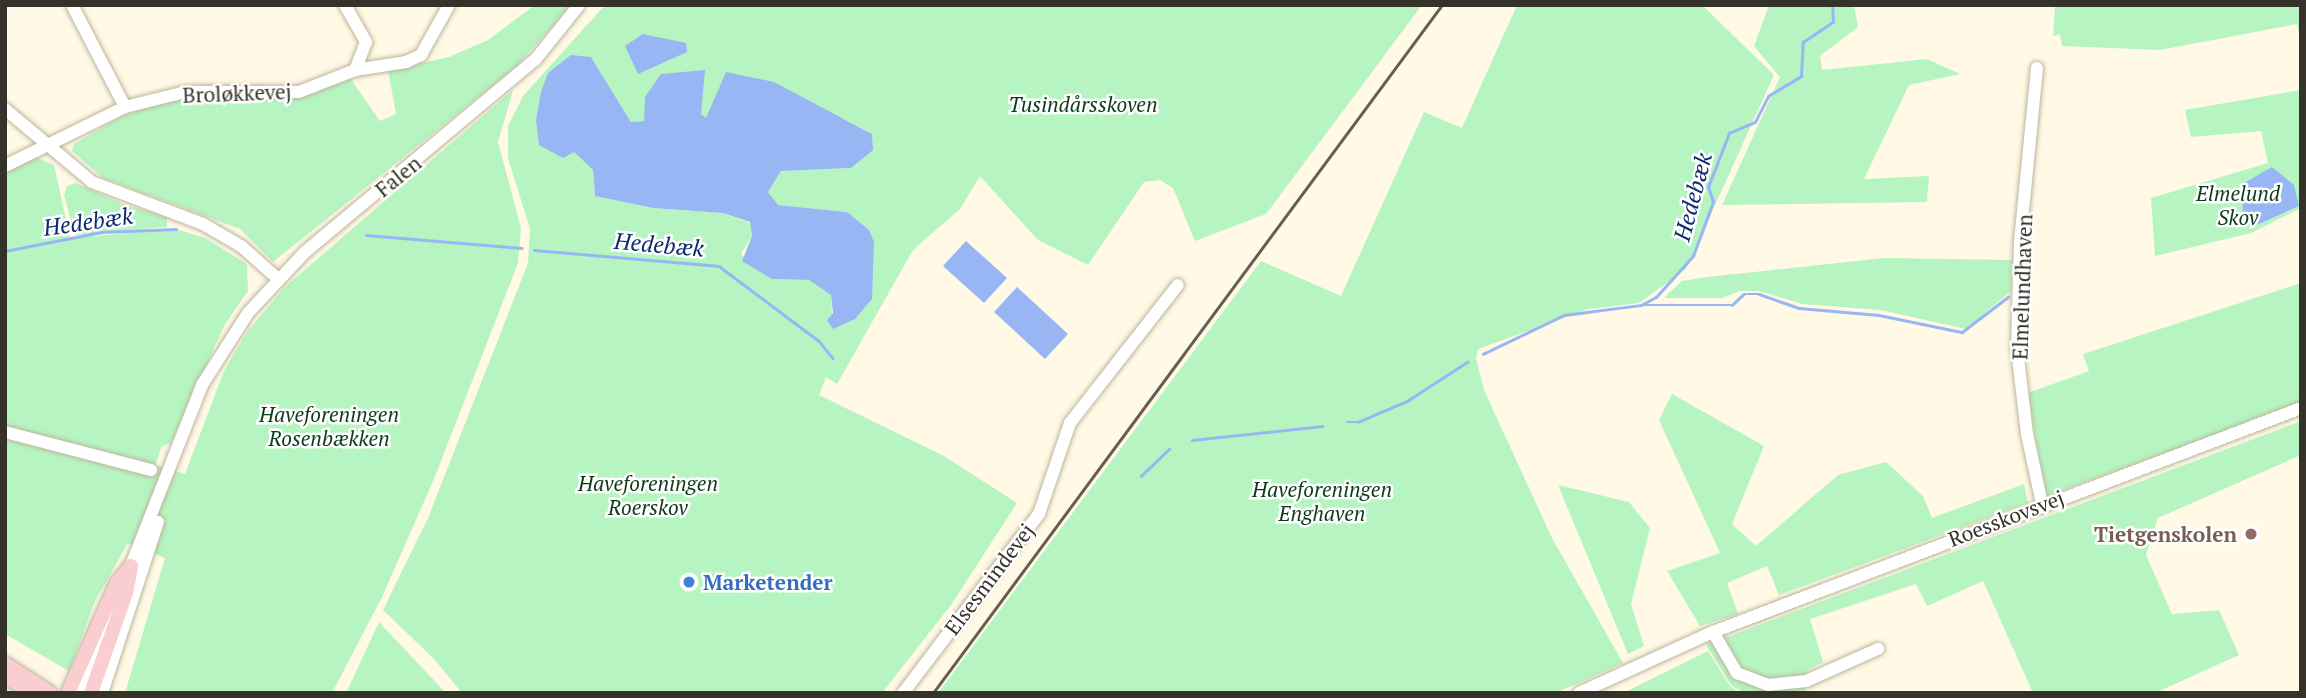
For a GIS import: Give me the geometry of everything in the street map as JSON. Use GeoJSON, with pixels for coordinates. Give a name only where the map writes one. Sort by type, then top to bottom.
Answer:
{"type":"FeatureCollection","features":[{"type":"Feature","properties":{"kind":"main road"},"geometry":{"type":"LineString","coordinates":[[68,693],[117,583],[131,566]]}},
{"type":"Feature","properties":{"kind":"main road"},"geometry":{"type":"LineString","coordinates":[[91,693],[126,593],[131,566]]}},
{"type":"Feature","properties":{"kind":"main road"},"geometry":{"type":"LineString","coordinates":[[5,664],[50,693]]}},
{"type":"Feature","properties":{"kind":"main road"},"geometry":{"type":"LineString","coordinates":[[5,676],[32,693]]}},
{"type":"Feature","properties":{"kind":"main road"},"geometry":{"type":"LineString","coordinates":[[5,687],[14,693]]}},
{"type":"Feature","properties":{"kind":"street"},"geometry":{"type":"LineString","coordinates":[[72,5],[125,107]]}},
{"type":"Feature","properties":{"kind":"street"},"geometry":{"type":"LineString","coordinates":[[345,5],[366,42],[355,70]]}},
{"type":"Feature","properties":{"kind":"street","name":"Broløkkevej"},"geometry":{"type":"LineString","coordinates":[[5,166],[44,144],[125,107],[185,93],[299,92],[355,70],[406,62],[421,55],[449,5]]}},
{"type":"Feature","properties":{"kind":"street","name":"Falen"},"geometry":{"type":"LineString","coordinates":[[80,693],[192,408],[223,352],[277,278],[535,60],[579,5]]}},
{"type":"Feature","properties":{"kind":"street","name":"Elmelundhaven"},"geometry":{"type":"LineString","coordinates":[[2037,68],[2020,241],[2017,349],[2027,433],[2042,504]]}},
{"type":"Feature","properties":{"kind":"street"},"geometry":{"type":"LineString","coordinates":[[5,109],[92,182],[221,234],[277,278]]}},
{"type":"Feature","properties":{"kind":"street","name":"Elsesmindevej"},"geometry":{"type":"LineString","coordinates":[[903,693],[1039,514],[1070,423],[1178,285]]}},
{"type":"Feature","properties":{"kind":"street","name":"Falen"},"geometry":{"type":"LineString","coordinates":[[102,693],[193,422],[223,352]]}},
{"type":"Feature","properties":{"kind":"street","name":"Roesskovsvej"},"geometry":{"type":"LineString","coordinates":[[1579,693],[1713,632],[2042,504],[2301,408]]}},
{"type":"Feature","properties":{"kind":"street"},"geometry":{"type":"LineString","coordinates":[[5,432],[151,470]]}},
{"type":"Feature","properties":{"kind":"street"},"geometry":{"type":"LineString","coordinates":[[1713,632],[1737,673],[1768,685],[1806,681],[1878,649]]}},
{"type":"Feature","properties":{"kind":"green space"},"geometry":{"type":"Polygon","coordinates":[[[535,5],[571,5],[517,66],[273,262],[240,229],[103,178],[72,151],[74,144],[122,116],[168,101],[302,97],[350,78],[380,121],[396,114],[388,70],[449,57],[488,40],[535,5]]]}},
{"type":"Feature","properties":{"kind":"green space"},"geometry":{"type":"Polygon","coordinates":[[[605,5],[1422,5],[1266,214],[1195,241],[1173,188],[1160,180],[1144,182],[1088,265],[1038,240],[980,176],[960,209],[913,250],[837,384],[826,377],[819,395],[944,456],[1017,503],[951,605],[882,693],[462,693],[434,659],[383,610],[428,518],[528,263],[530,229],[508,158],[508,126],[523,96],[605,5]],[[591,57],[574,152],[593,170],[595,196],[653,208],[723,213],[750,223],[752,236],[741,254],[772,279],[809,280],[831,295],[833,329],[847,212],[777,205],[768,192],[781,171],[851,168],[872,134],[843,118],[706,118],[701,114],[701,98],[648,112],[644,121],[631,122],[591,57]]]}},
{"type":"Feature","properties":{"kind":"green space","name":"Haveforeningen Enghaven"},"geometry":{"type":"Polygon","coordinates":[[[1517,5],[1702,5],[1774,75],[1686,269],[1639,303],[1589,309],[1478,349],[1476,358],[1484,390],[1552,538],[1623,663],[1556,693],[938,693],[1261,261],[1341,296],[1424,112],[1462,128],[1517,5]]]}},
{"type":"Feature","properties":{"kind":"green space"},"geometry":{"type":"Polygon","coordinates":[[[1769,5],[1854,5],[1858,27],[1820,56],[1822,70],[1927,59],[1960,74],[1909,85],[1864,179],[1929,176],[1927,202],[1722,205],[1780,77],[1754,46],[1769,5]]]}},
{"type":"Feature","properties":{"kind":"green space"},"geometry":{"type":"Polygon","coordinates":[[[2055,5],[2301,5],[2301,44],[2297,24],[2160,50],[2062,46],[2060,34],[2053,36],[2055,5]]]}},
{"type":"Feature","properties":{"kind":"green space","name":"Haveforeningen Rosenbækken"},"geometry":{"type":"Polygon","coordinates":[[[513,90],[498,142],[521,228],[518,263],[434,479],[382,597],[332,693],[125,693],[165,558],[128,543],[95,601],[69,671],[5,634],[5,173],[35,157],[54,165],[70,238],[176,229],[205,238],[247,264],[248,291],[224,326],[171,443],[162,446],[155,465],[185,474],[224,371],[247,332],[285,287],[513,90]]]}},
{"type":"Feature","properties":{"kind":"green space","name":"Elmelund Skov"},"geometry":{"type":"Polygon","coordinates":[[[2301,90],[2301,208],[2251,233],[2155,256],[2151,198],[2268,163],[2261,131],[2191,137],[2185,110],[2301,90]]]}},
{"type":"Feature","properties":{"kind":"green space"},"geometry":{"type":"Polygon","coordinates":[[[76,183],[123,204],[167,217],[167,227],[75,235],[64,195],[67,186],[76,183]]]}},
{"type":"Feature","properties":{"kind":"green space"},"geometry":{"type":"Polygon","coordinates":[[[1884,258],[2013,260],[2010,292],[1966,329],[1881,310],[1802,304],[1760,291],[1740,291],[1722,298],[1664,298],[1682,281],[1884,258]]]}},
{"type":"Feature","properties":{"kind":"green space"},"geometry":{"type":"Polygon","coordinates":[[[2301,283],[2301,403],[2046,496],[2028,393],[2089,371],[2083,354],[2301,283]]]}},
{"type":"Feature","properties":{"kind":"green space"},"geometry":{"type":"Polygon","coordinates":[[[1672,394],[1764,446],[1732,524],[1756,546],[1838,475],[1886,462],[1923,496],[1932,518],[2024,484],[2028,503],[1779,595],[1767,566],[1727,583],[1738,614],[1700,626],[1667,571],[1720,553],[1659,420],[1672,394]]]}},
{"type":"Feature","properties":{"kind":"green space"},"geometry":{"type":"Polygon","coordinates":[[[2301,421],[2301,455],[2158,518],[2146,555],[2172,614],[2219,610],[2239,655],[2155,693],[2033,693],[1983,581],[1927,606],[1916,584],[1810,619],[1823,662],[1807,670],[1805,692],[1744,693],[1731,685],[1706,645],[2301,421]]]}},
{"type":"Feature","properties":{"kind":"green space"},"geometry":{"type":"Polygon","coordinates":[[[1558,485],[1629,502],[1650,528],[1631,604],[1644,646],[1628,654],[1558,485]]]}},
{"type":"Feature","properties":{"kind":"green space"},"geometry":{"type":"Polygon","coordinates":[[[379,622],[446,693],[346,693],[379,622]]]}},
{"type":"Feature","properties":{"kind":"green space"},"geometry":{"type":"Polygon","coordinates":[[[1708,651],[1730,686],[1741,693],[1623,693],[1708,651]]]}},
{"type":"Feature","properties":{"kind":"water"},"geometry":{"type":"Polygon","coordinates":[[[643,34],[686,43],[687,52],[638,74],[625,46],[643,34]]]}},
{"type":"Feature","properties":{"kind":"water"},"geometry":{"type":"Polygon","coordinates":[[[571,55],[591,57],[631,122],[644,121],[645,97],[661,74],[705,70],[701,114],[706,118],[726,72],[774,82],[872,134],[873,150],[851,168],[781,171],[768,192],[778,205],[847,212],[869,230],[874,242],[872,299],[855,319],[833,329],[827,320],[833,313],[831,295],[809,280],[772,279],[742,261],[752,236],[750,222],[723,213],[653,208],[595,196],[593,170],[574,152],[563,158],[539,145],[536,120],[541,92],[548,73],[571,55]]]}},
{"type":"Feature","properties":{"kind":"water"},"geometry":{"type":"Polygon","coordinates":[[[2272,167],[2294,185],[2299,206],[2252,227],[2243,221],[2242,184],[2272,167]]]}},
{"type":"Feature","properties":{"kind":"water"},"geometry":{"type":"Polygon","coordinates":[[[966,241],[1007,278],[984,303],[943,266],[966,241]]]}},
{"type":"Feature","properties":{"kind":"water"},"geometry":{"type":"Polygon","coordinates":[[[1017,287],[1068,334],[1045,359],[994,312],[1017,287]]]}},
{"type":"Feature","properties":{"kind":"waterway","name":"Hedebæk"},"geometry":{"type":"LineString","coordinates":[[1483,354],[1564,315],[1641,305],[1656,297],[1693,256],[1713,202],[1708,187],[1729,133],[1755,122],[1768,96],[1801,76],[1803,42],[1833,22],[1832,5]]}},
{"type":"Feature","properties":{"kind":"waterway","name":"Hedebæk"},"geometry":{"type":"LineString","coordinates":[[5,251],[102,232],[176,229]]}},
{"type":"Feature","properties":{"kind":"waterway","name":"Hedebæk"},"geometry":{"type":"LineString","coordinates":[[366,235],[521,248]]}},
{"type":"Feature","properties":{"kind":"waterway","name":"Hedebæk"},"geometry":{"type":"LineString","coordinates":[[534,250],[719,266],[819,341],[833,358]]}},
{"type":"Feature","properties":{"kind":"waterway"},"geometry":{"type":"LineString","coordinates":[[1643,305],[1732,305],[1744,294],[1759,294],[1799,308],[1879,315],[1962,332],[2008,297]]}},
{"type":"Feature","properties":{"kind":"waterway","name":"Hedebæk"},"geometry":{"type":"LineString","coordinates":[[1347,422],[1358,422],[1407,401],[1467,362]]}},
{"type":"Feature","properties":{"kind":"waterway","name":"Hedebæk"},"geometry":{"type":"LineString","coordinates":[[1192,440],[1322,426]]}},
{"type":"Feature","properties":{"kind":"waterway","name":"Hedebæk"},"geometry":{"type":"LineString","coordinates":[[1141,476],[1169,449]]}},
{"type":"Feature","properties":{"kind":"railway"},"geometry":{"type":"LineString","coordinates":[[933,693],[1442,5]]}},
{"type":"Feature","properties":{"kind":"place","name":"Tietgenskolen"},"geometry":{"type":"Point","coordinates":[2251,534]}},
{"type":"Feature","properties":{"kind":"place","name":"Marketender"},"geometry":{"type":"Point","coordinates":[689,582]}},
{"type":"Feature","properties":{"kind":"park label","name":"Tusindårsskoven"},"geometry":{"type":"Point","coordinates":[1083,104]}},
{"type":"Feature","properties":{"kind":"park label","name":"Haveforeningen Roerskov"},"geometry":{"type":"Point","coordinates":[648,495]}}]}
